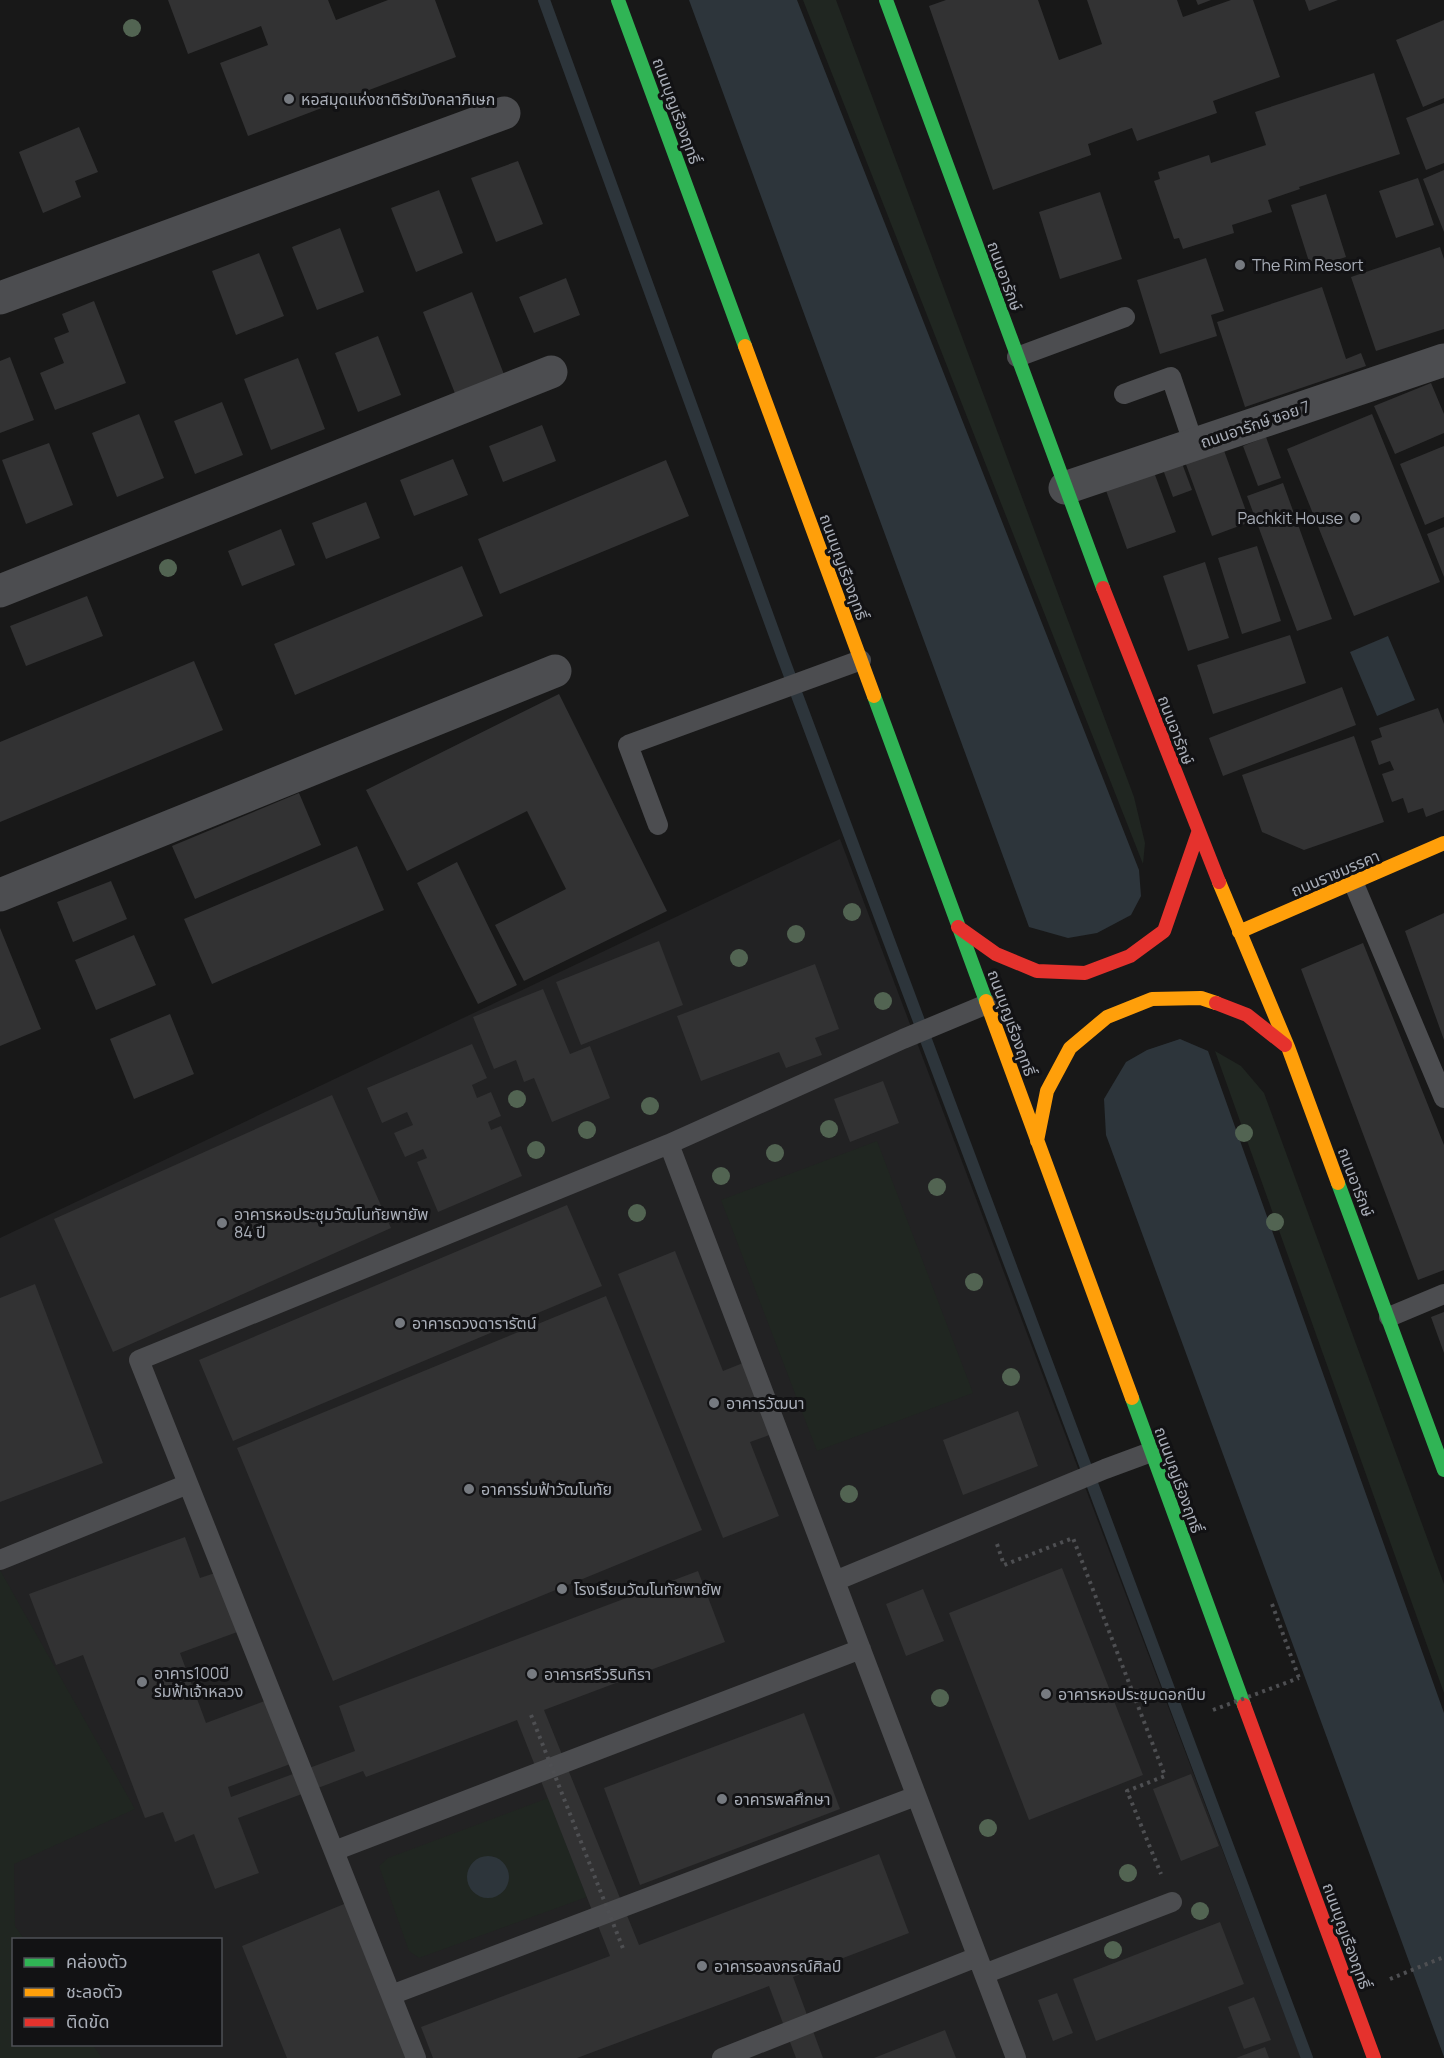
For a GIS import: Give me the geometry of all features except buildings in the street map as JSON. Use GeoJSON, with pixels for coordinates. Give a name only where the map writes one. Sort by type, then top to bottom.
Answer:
{"type":"FeatureCollection","features":[{"type":"Feature","properties":{"kind":"main road","name":"ถนนบุญเรืองฤทธิ์"},"geometry":{"type":"LineString","coordinates":[[618,0],[1374,2058]]}},
{"type":"Feature","properties":{"kind":"main road","name":"ถนนอารักษ์"},"geometry":{"type":"LineString","coordinates":[[886,0],[1065,488],[1198,833],[1288,1047],[1444,1470]]}},
{"type":"Feature","properties":{"kind":"main road"},"geometry":{"type":"LineString","coordinates":[[958,927],[996,954],[1037,971],[1085,974],[1130,956],[1164,931],[1198,833]]}},
{"type":"Feature","properties":{"kind":"main road","name":"ถนนราชมรรคา"},"geometry":{"type":"LineString","coordinates":[[1239,932],[1444,843]]}},
{"type":"Feature","properties":{"kind":"main road"},"geometry":{"type":"LineString","coordinates":[[1037,1141],[1047,1091],[1070,1048],[1107,1017],[1152,999],[1201,998],[1247,1015],[1288,1047]]}},
{"type":"Feature","properties":{"kind":"street"},"geometry":{"type":"LineString","coordinates":[[0,297],[504,113]]}},
{"type":"Feature","properties":{"kind":"street","name":"ถนนอารักษ์ ซอย 7"},"geometry":{"type":"LineString","coordinates":[[1065,488],[1444,360]]}},
{"type":"Feature","properties":{"kind":"street"},"geometry":{"type":"LineString","coordinates":[[0,591],[550,372]]}},
{"type":"Feature","properties":{"kind":"street"},"geometry":{"type":"LineString","coordinates":[[0,895],[555,671]]}},
{"type":"Feature","properties":{"kind":"lane"},"geometry":{"type":"LineString","coordinates":[[1017,357],[1125,317]]}},
{"type":"Feature","properties":{"kind":"lane"},"geometry":{"type":"LineString","coordinates":[[1124,393],[1171,377],[1194,445]]}},
{"type":"Feature","properties":{"kind":"lane"},"geometry":{"type":"LineString","coordinates":[[658,825],[628,745],[861,660]]}},
{"type":"Feature","properties":{"kind":"lane"},"geometry":{"type":"LineString","coordinates":[[1354,884],[1444,1098]]}},
{"type":"Feature","properties":{"kind":"lane"},"geometry":{"type":"LineString","coordinates":[[416,2058],[139,1360],[669,1144],[903,1039],[987,1004]]}},
{"type":"Feature","properties":{"kind":"lane"},"geometry":{"type":"LineString","coordinates":[[669,1144],[1016,2058]]}},
{"type":"Feature","properties":{"kind":"lane"},"geometry":{"type":"LineString","coordinates":[[1389,1317],[1444,1294]]}},
{"type":"Feature","properties":{"kind":"lane"},"geometry":{"type":"LineString","coordinates":[[835,1581],[1106,1468],[1151,1452]]}},
{"type":"Feature","properties":{"kind":"lane"},"geometry":{"type":"LineString","coordinates":[[0,1560],[188,1484]]}},
{"type":"Feature","properties":{"kind":"lane"},"geometry":{"type":"LineString","coordinates":[[334,1851],[861,1649]]}},
{"type":"Feature","properties":{"kind":"lane"},"geometry":{"type":"LineString","coordinates":[[391,1995],[916,1796]]}},
{"type":"Feature","properties":{"kind":"lane"},"geometry":{"type":"LineString","coordinates":[[722,2058],[981,1966],[1172,1902]]}},
{"type":"Feature","properties":{"kind":"path"},"geometry":{"type":"LineString","coordinates":[[987,1518],[1004,1565],[1073,1538],[1166,1776],[1127,1791],[1172,1902]]}},
{"type":"Feature","properties":{"kind":"path"},"geometry":{"type":"LineString","coordinates":[[1213,1710],[1299,1678],[1272,1604]]}},
{"type":"Feature","properties":{"kind":"path"},"geometry":{"type":"LineString","coordinates":[[531,1715],[624,1951]]}},
{"type":"Feature","properties":{"kind":"path"},"geometry":{"type":"LineString","coordinates":[[1390,1979],[1444,1957]]}},
{"type":"Feature","properties":{"kind":"shaded area"},"geometry":{"type":"Polygon","coordinates":[[[689,0],[797,0],[1139,870],[1141,896],[1131,915],[1097,933],[1068,938],[1029,927],[689,0]]]}},
{"type":"Feature","properties":{"kind":"shaded area"},"geometry":{"type":"Polygon","coordinates":[[[803,0],[836,0],[1134,797],[1145,843],[1143,864],[803,0]]]}},
{"type":"Feature","properties":{"kind":"shaded area"},"geometry":{"type":"Polygon","coordinates":[[[1388,636],[1415,700],[1377,716],[1350,652],[1388,636]]]}},
{"type":"Feature","properties":{"kind":"shaded area","name":"โรงเรียนวัฒโนทัยพายัพ"},"geometry":{"type":"Polygon","coordinates":[[[840,839],[1301,2058],[71,2058],[58,2046],[222,2046],[222,1938],[12,1938],[12,1947],[0,1990],[0,1238],[840,839]]]}},
{"type":"Feature","properties":{"kind":"shaded area"},"geometry":{"type":"Polygon","coordinates":[[[1180,1039],[1208,1051],[1444,1713],[1444,2057],[1106,1135],[1104,1099],[1126,1062],[1147,1050],[1180,1039]]]}},
{"type":"Feature","properties":{"kind":"shaded area"},"geometry":{"type":"Polygon","coordinates":[[[1215,1051],[1241,1066],[1264,1093],[1444,1584],[1444,1693],[1215,1051]]]}},
{"type":"Feature","properties":{"kind":"shaded area"},"geometry":{"type":"Polygon","coordinates":[[[877,1141],[973,1393],[817,1451],[721,1200],[877,1141]]]}},
{"type":"Feature","properties":{"kind":"shaded area"},"geometry":{"type":"Polygon","coordinates":[[[0,1570],[135,1809],[14,1864],[15,1926],[23,1938],[12,1938],[12,2046],[94,2046],[102,2058],[0,2058],[0,1570]]]}},
{"type":"Feature","properties":{"kind":"shaded area"},"geometry":{"type":"Polygon","coordinates":[[[548,1798],[587,1897],[419,1958],[409,1951],[379,1866],[388,1858],[548,1798]],[[492,1856],[495,1897],[506,1887],[509,1875],[499,1860],[492,1856]]]}},
{"type":"Feature","properties":{"kind":"shaded area"},"geometry":{"type":"Polygon","coordinates":[[[488,1856],[503,1862],[509,1877],[503,1892],[488,1898],[473,1892],[467,1877],[473,1862],[488,1856]]]}},
{"type":"Feature","properties":{"kind":"waterway"},"geometry":{"type":"LineString","coordinates":[[544,0],[782,655],[1307,2058]]}},
{"type":"Feature","properties":{"kind":"traffic: fast"},"geometry":{"type":"LineString","coordinates":[[618,0],[745,346]]}},
{"type":"Feature","properties":{"kind":"traffic: fast"},"geometry":{"type":"LineString","coordinates":[[886,0],[1103,588]]}},
{"type":"Feature","properties":{"kind":"traffic: fast"},"geometry":{"type":"LineString","coordinates":[[874,696],[986,1001]]}},
{"type":"Feature","properties":{"kind":"traffic: fast"},"geometry":{"type":"LineString","coordinates":[[1338,1183],[1444,1470]]}},
{"type":"Feature","properties":{"kind":"traffic: fast"},"geometry":{"type":"LineString","coordinates":[[1132,1398],[1244,1705]]}},
{"type":"Feature","properties":{"kind":"traffic: slow"},"geometry":{"type":"LineString","coordinates":[[745,346],[874,696]]}},
{"type":"Feature","properties":{"kind":"traffic: slow"},"geometry":{"type":"LineString","coordinates":[[1239,932],[1444,843]]}},
{"type":"Feature","properties":{"kind":"traffic: slow"},"geometry":{"type":"LineString","coordinates":[[1219,882],[1288,1047],[1338,1183]]}},
{"type":"Feature","properties":{"kind":"traffic: slow"},"geometry":{"type":"LineString","coordinates":[[1037,1141],[1047,1091],[1070,1048],[1107,1017],[1152,999],[1201,998],[1216,1003]]}},
{"type":"Feature","properties":{"kind":"traffic: slow"},"geometry":{"type":"LineString","coordinates":[[986,1001],[1132,1398]]}},
{"type":"Feature","properties":{"kind":"traffic: jam"},"geometry":{"type":"LineString","coordinates":[[1103,588],[1219,882]]}},
{"type":"Feature","properties":{"kind":"traffic: jam"},"geometry":{"type":"LineString","coordinates":[[958,927],[996,954],[1037,971],[1085,973],[1130,956],[1164,931],[1198,833]]}},
{"type":"Feature","properties":{"kind":"traffic: jam"},"geometry":{"type":"LineString","coordinates":[[1216,1003],[1247,1015],[1285,1045]]}},
{"type":"Feature","properties":{"kind":"traffic: jam"},"geometry":{"type":"LineString","coordinates":[[1244,1705],[1374,2058]]}},
{"type":"Feature","properties":{"kind":"place","name":"หอสมุดแห่งชาติรัชมังคลาภิเษก"},"geometry":{"type":"Point","coordinates":[289,99]}},
{"type":"Feature","properties":{"kind":"place","name":"The Rim Resort"},"geometry":{"type":"Point","coordinates":[1240,265]}},
{"type":"Feature","properties":{"kind":"place","name":"Pachkit House"},"geometry":{"type":"Point","coordinates":[1355,518]}},
{"type":"Feature","properties":{"kind":"place","name":"อาคารหอประชุมวัฒโนทัยพายัพ 84 ปี"},"geometry":{"type":"Point","coordinates":[222,1223]}},
{"type":"Feature","properties":{"kind":"place","name":"อาคารดวงดารารัตน์"},"geometry":{"type":"Point","coordinates":[400,1323]}},
{"type":"Feature","properties":{"kind":"place","name":"อาคารวัฒนา"},"geometry":{"type":"Point","coordinates":[714,1403]}},
{"type":"Feature","properties":{"kind":"place","name":"อาคารร่มฟ้าวัฒโนทัย"},"geometry":{"type":"Point","coordinates":[469,1489]}},
{"type":"Feature","properties":{"kind":"place","name":"โรงเรียนวัฒโนทัยพายัพ"},"geometry":{"type":"Point","coordinates":[562,1589]}},
{"type":"Feature","properties":{"kind":"place","name":"อาคารศรีวรินทิรา"},"geometry":{"type":"Point","coordinates":[532,1674]}},
{"type":"Feature","properties":{"kind":"place","name":"อาคาร100ปี ร่มฟ้าเจ้าหลวง"},"geometry":{"type":"Point","coordinates":[142,1682]}},
{"type":"Feature","properties":{"kind":"place","name":"อาคารหอประชุมดอกปีบ"},"geometry":{"type":"Point","coordinates":[1046,1694]}},
{"type":"Feature","properties":{"kind":"place","name":"อาคารพลศึกษา"},"geometry":{"type":"Point","coordinates":[722,1799]}},
{"type":"Feature","properties":{"kind":"place","name":"อาคารอลงกรณ์ศิลป์"},"geometry":{"type":"Point","coordinates":[702,1966]}}]}
